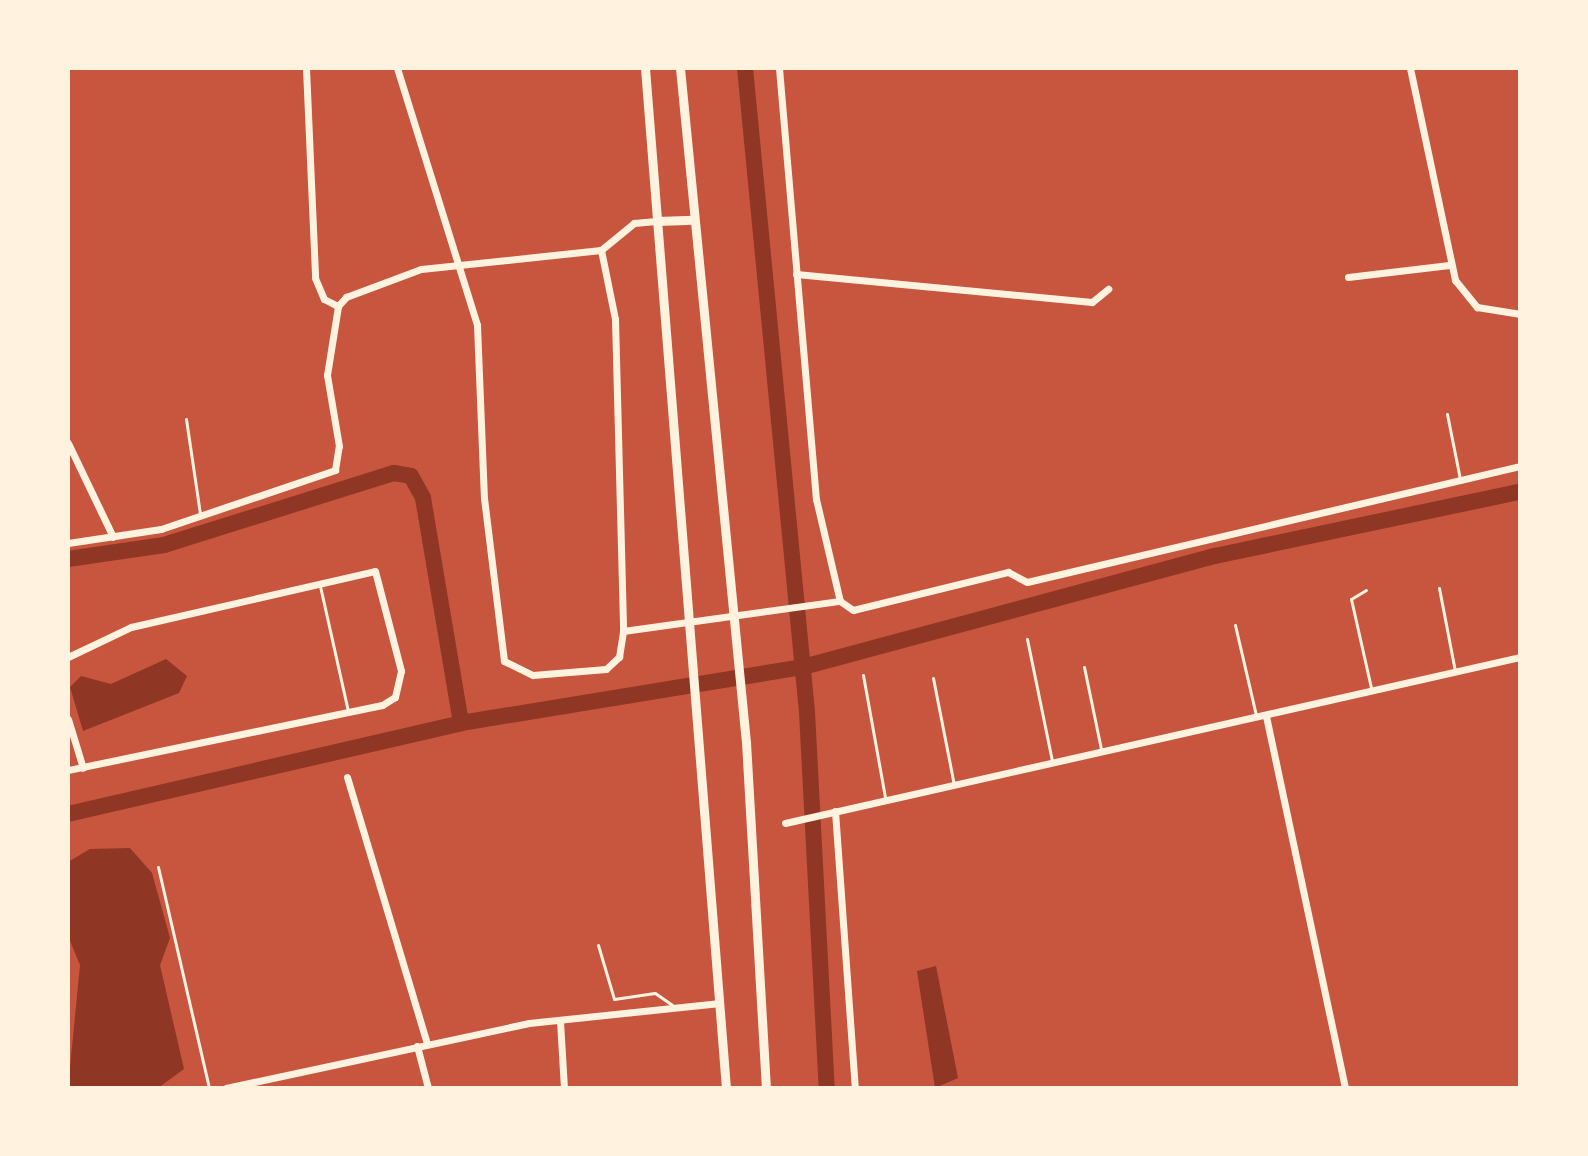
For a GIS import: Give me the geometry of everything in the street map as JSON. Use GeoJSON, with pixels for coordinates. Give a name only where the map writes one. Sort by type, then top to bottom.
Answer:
{"type":"FeatureCollection","features":[{"type":"Feature","properties":{"kind":"main road"},"geometry":{"type":"LineString","coordinates":[[645,68],[678,510],[709,841],[726,1088]]}},
{"type":"Feature","properties":{"kind":"main road"},"geometry":{"type":"LineString","coordinates":[[680,68],[718,498],[746,742],[748,832],[766,1088]]}},
{"type":"Feature","properties":{"kind":"main road"},"geometry":{"type":"LineString","coordinates":[[656,221],[694,220]]}},
{"type":"Feature","properties":{"kind":"street"},"geometry":{"type":"LineString","coordinates":[[306,68],[315,278],[324,299],[338,306]]}},
{"type":"Feature","properties":{"kind":"street"},"geometry":{"type":"LineString","coordinates":[[397,68],[441,227],[458,264],[477,325],[484,498],[504,661],[533,675],[606,669],[619,657],[623,631],[616,350],[601,250]]}},
{"type":"Feature","properties":{"kind":"street"},"geometry":{"type":"LineString","coordinates":[[779,68],[816,499],[840,601],[853,610],[1008,572],[1027,582],[1520,466]]}},
{"type":"Feature","properties":{"kind":"street"},"geometry":{"type":"LineString","coordinates":[[1410,68],[1449,265],[1477,307],[1520,314]]}},
{"type":"Feature","properties":{"kind":"street"},"geometry":{"type":"LineString","coordinates":[[68,543],[113,537],[200,516],[335,470],[339,446],[327,375],[338,306],[368,286],[458,264],[601,250],[634,223],[656,221]]}},
{"type":"Feature","properties":{"kind":"street"},"geometry":{"type":"LineString","coordinates":[[1348,277],[1449,265]]}},
{"type":"Feature","properties":{"kind":"street"},"geometry":{"type":"LineString","coordinates":[[796,274],[1092,302],[1108,289]]}},
{"type":"Feature","properties":{"kind":"street"},"geometry":{"type":"LineString","coordinates":[[68,443],[113,537]]}},
{"type":"Feature","properties":{"kind":"street"},"geometry":{"type":"LineString","coordinates":[[68,657],[131,627],[375,571],[401,671],[395,697],[348,713],[68,770]]}},
{"type":"Feature","properties":{"kind":"street"},"geometry":{"type":"LineString","coordinates":[[623,631],[767,614],[840,601]]}},
{"type":"Feature","properties":{"kind":"street"},"geometry":{"type":"LineString","coordinates":[[785,823],[1520,657]]}},
{"type":"Feature","properties":{"kind":"street"},"geometry":{"type":"LineString","coordinates":[[1266,716],[1345,1088]]}},
{"type":"Feature","properties":{"kind":"street"},"geometry":{"type":"LineString","coordinates":[[68,719],[83,768]]}},
{"type":"Feature","properties":{"kind":"street"},"geometry":{"type":"LineString","coordinates":[[347,777],[427,1044]]}},
{"type":"Feature","properties":{"kind":"street"},"geometry":{"type":"LineString","coordinates":[[831,812],[855,1088]]}},
{"type":"Feature","properties":{"kind":"street"},"geometry":{"type":"LineString","coordinates":[[226,1088],[417,1046],[560,1021],[720,1003]]}},
{"type":"Feature","properties":{"kind":"street"},"geometry":{"type":"LineString","coordinates":[[560,1021],[564,1088]]}},
{"type":"Feature","properties":{"kind":"street"},"geometry":{"type":"LineString","coordinates":[[417,1046],[428,1088]]}},
{"type":"Feature","properties":{"kind":"lane"},"geometry":{"type":"LineString","coordinates":[[1447,414],[1460,479]]}},
{"type":"Feature","properties":{"kind":"lane"},"geometry":{"type":"LineString","coordinates":[[186,419],[200,516]]}},
{"type":"Feature","properties":{"kind":"lane"},"geometry":{"type":"LineString","coordinates":[[320,586],[348,713]]}},
{"type":"Feature","properties":{"kind":"lane"},"geometry":{"type":"LineString","coordinates":[[1439,588],[1455,672]]}},
{"type":"Feature","properties":{"kind":"lane"},"geometry":{"type":"LineString","coordinates":[[1366,590],[1351,599],[1372,692]]}},
{"type":"Feature","properties":{"kind":"lane"},"geometry":{"type":"LineString","coordinates":[[1235,625],[1256,718]]}},
{"type":"Feature","properties":{"kind":"lane"},"geometry":{"type":"LineString","coordinates":[[1027,639],[1052,763]]}},
{"type":"Feature","properties":{"kind":"lane"},"geometry":{"type":"LineString","coordinates":[[1084,667],[1102,752]]}},
{"type":"Feature","properties":{"kind":"lane"},"geometry":{"type":"LineString","coordinates":[[863,675],[885,800]]}},
{"type":"Feature","properties":{"kind":"lane"},"geometry":{"type":"LineString","coordinates":[[933,678],[954,785]]}},
{"type":"Feature","properties":{"kind":"lane"},"geometry":{"type":"LineString","coordinates":[[158,867],[209,1088]]}},
{"type":"Feature","properties":{"kind":"lane"},"geometry":{"type":"LineString","coordinates":[[598,945],[614,999],[655,993],[673,1007]]}},
{"type":"Feature","properties":{"kind":"shaded area"},"geometry":{"type":"Polygon","coordinates":[[[166,659],[187,676],[179,693],[83,731],[70,687],[81,676],[111,684],[166,659]]]}},
{"type":"Feature","properties":{"kind":"shaded area"},"geometry":{"type":"Polygon","coordinates":[[[130,848],[152,873],[170,938],[160,965],[184,1069],[158,1088],[68,1088],[80,965],[68,936],[68,862],[90,849],[130,848]]]}},
{"type":"Feature","properties":{"kind":"shaded area"},"geometry":{"type":"Polygon","coordinates":[[[936,966],[958,1078],[935,1088],[917,971],[936,966]]]}},
{"type":"Feature","properties":{"kind":"waterway"},"geometry":{"type":"LineString","coordinates":[[745,68],[807,712],[827,1088]]}},
{"type":"Feature","properties":{"kind":"waterway"},"geometry":{"type":"LineString","coordinates":[[68,559],[164,545],[394,473],[411,476],[423,498],[461,723]]}},
{"type":"Feature","properties":{"kind":"waterway"},"geometry":{"type":"LineString","coordinates":[[68,814],[461,723],[803,667],[1215,556],[1520,492]]}}]}
